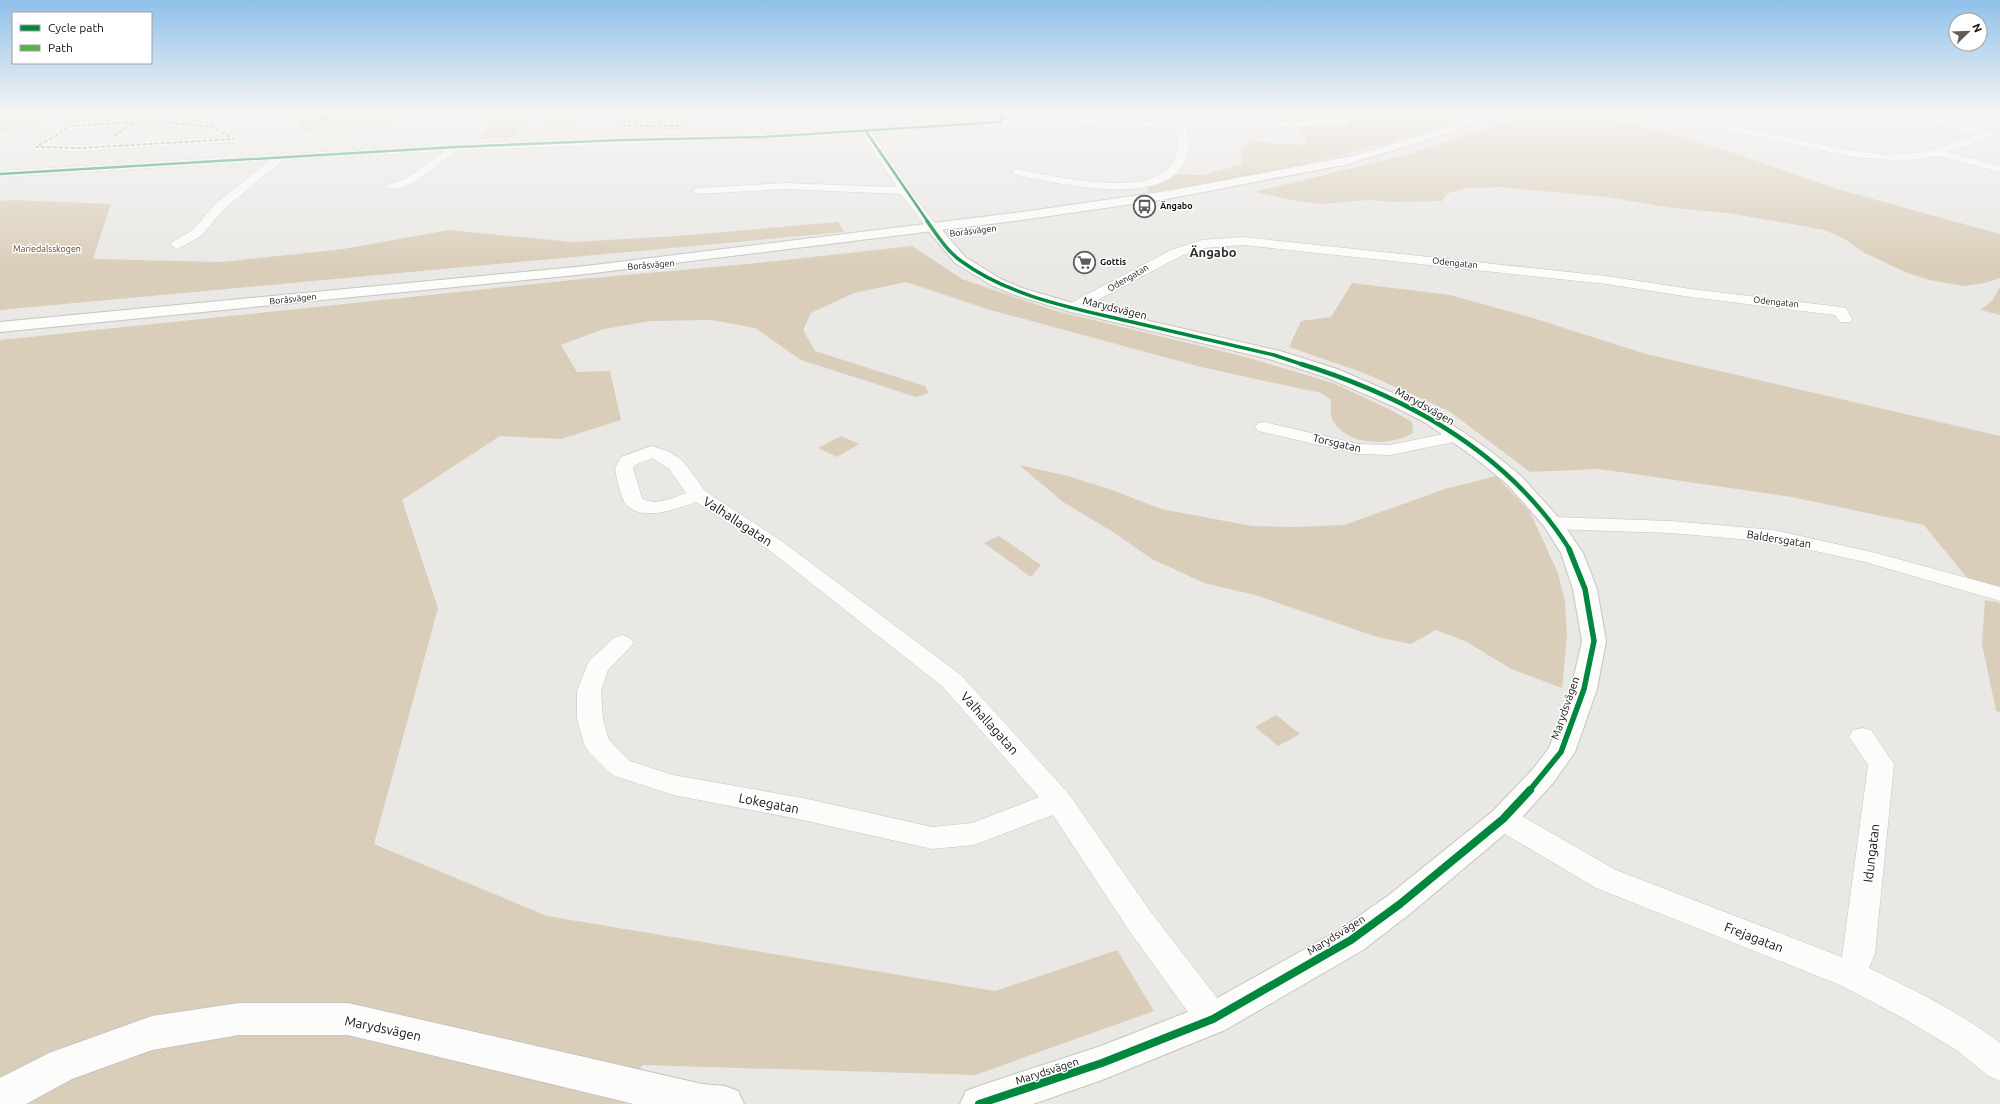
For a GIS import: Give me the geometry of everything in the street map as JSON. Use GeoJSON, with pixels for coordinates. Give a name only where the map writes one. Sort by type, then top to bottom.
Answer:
{"type":"FeatureCollection","features":[{"type":"Feature","properties":{"kind":"main road","name":"Boråsvägen"},"geometry":{"type":"LineString","coordinates":[[0,326],[586,270],[728,258],[935,232],[1092,215],[1205,196],[1337,165]]}},
{"type":"Feature","properties":{"kind":"main road","name":"Marydsvägen"},"geometry":{"type":"LineString","coordinates":[[935,232],[960,260],[996,282],[1035,297],[1072,308],[1274,356],[1331,373],[1401,403],[1432,419],[1458,436],[1514,480],[1532,498],[1553,523],[1572,553],[1585,590],[1594,641],[1584,689],[1570,732],[1560,752],[1542,776],[1502,819],[1400,904],[1351,940],[1213,1019],[1102,1063],[979,1104]]}},
{"type":"Feature","properties":{"kind":"main road","name":"Marydsvägen"},"geometry":{"type":"LineString","coordinates":[[0,1098],[62,1065],[152,1033],[239,1019],[348,1019],[702,1102],[726,1104]]}},
{"type":"Feature","properties":{"kind":"street"},"geometry":{"type":"LineString","coordinates":[[65,170],[72,165]]}},
{"type":"Feature","properties":{"kind":"street"},"geometry":{"type":"LineString","coordinates":[[0,174],[156,165]]}},
{"type":"Feature","properties":{"kind":"street"},"geometry":{"type":"LineString","coordinates":[[177,245],[197,233],[219,207],[272,165]]}},
{"type":"Feature","properties":{"kind":"street"},"geometry":{"type":"LineString","coordinates":[[392,186],[411,180],[432,165]]}},
{"type":"Feature","properties":{"kind":"street"},"geometry":{"type":"LineString","coordinates":[[888,165],[935,232]]}},
{"type":"Feature","properties":{"kind":"street"},"geometry":{"type":"LineString","coordinates":[[1017,172],[1105,186],[1138,185],[1153,182],[1170,173],[1178,165]]}},
{"type":"Feature","properties":{"kind":"street"},"geometry":{"type":"LineString","coordinates":[[1982,165],[2000,169]]}},
{"type":"Feature","properties":{"kind":"street"},"geometry":{"type":"LineString","coordinates":[[698,191],[776,186],[905,191]]}},
{"type":"Feature","properties":{"kind":"street","name":"Odengatan"},"geometry":{"type":"LineString","coordinates":[[1072,308],[1176,253],[1202,244],[1243,241],[1598,279],[1691,293],[1841,310],[1845,319]]}},
{"type":"Feature","properties":{"kind":"street","name":"Torsgatan"},"geometry":{"type":"LineString","coordinates":[[1264,427],[1359,449],[1390,450],[1458,436]]}},
{"type":"Feature","properties":{"kind":"street","name":"Valhallagatan"},"geometry":{"type":"LineString","coordinates":[[698,495],[776,546],[837,591],[952,681],[1059,801],[1139,920],[1213,1019]]}},
{"type":"Feature","properties":{"kind":"street","name":"Baldersgatan"},"geometry":{"type":"LineString","coordinates":[[1553,523],[1671,527],[1774,536],[1869,557],[2000,594]]}},
{"type":"Feature","properties":{"kind":"street","name":"Lokegatan"},"geometry":{"type":"LineString","coordinates":[[622,643],[597,667],[588,691],[590,719],[597,744],[621,768],[674,785],[803,809],[932,838],[974,834],[1059,801]]}},
{"type":"Feature","properties":{"kind":"street","name":"Idungatan"},"geometry":{"type":"LineString","coordinates":[[1851,974],[1859,953],[1881,764],[1862,736]]}},
{"type":"Feature","properties":{"kind":"street","name":"Frejagatan"},"geometry":{"type":"LineString","coordinates":[[1502,819],[1606,879],[1851,974],[1915,1006],[1970,1040],[2000,1064]]}},
{"type":"Feature","properties":{"kind":"green space"},"geometry":{"type":"Polygon","coordinates":[[[1240,165],[1304,165],[1233,179],[1150,192],[1142,181],[1161,174],[1203,175],[1240,165]]]}},
{"type":"Feature","properties":{"kind":"green space"},"geometry":{"type":"Polygon","coordinates":[[[1367,165],[1767,165],[1830,187],[2000,234],[2000,278],[1985,283],[1964,286],[1929,280],[1905,272],[1865,253],[1846,240],[1825,230],[1728,213],[1673,208],[1606,197],[1501,187],[1468,188],[1451,192],[1446,195],[1442,201],[1394,202],[1369,200],[1322,204],[1297,201],[1254,192],[1367,165]]]}},
{"type":"Feature","properties":{"kind":"green space","name":"Mariedalsskogen"},"geometry":{"type":"Polygon","coordinates":[[[14,200],[111,204],[93,259],[222,262],[343,249],[449,230],[572,242],[677,236],[838,222],[844,232],[0,310],[0,201],[14,200]]]}},
{"type":"Feature","properties":{"kind":"green space"},"geometry":{"type":"Polygon","coordinates":[[[912,246],[962,279],[1056,311],[1242,356],[1333,383],[1389,409],[1412,422],[1413,433],[1404,438],[1393,441],[1381,442],[1358,439],[1347,435],[1338,428],[1331,417],[1331,400],[1321,393],[1201,367],[987,309],[906,282],[854,293],[811,313],[803,330],[815,351],[925,386],[929,393],[916,397],[801,360],[755,328],[712,320],[651,321],[604,329],[561,345],[577,372],[610,371],[621,420],[561,439],[500,436],[402,500],[438,608],[374,844],[547,916],[995,991],[1117,950],[1154,1011],[975,1075],[642,1065],[625,1104],[0,1104],[0,340],[912,246]]]}},
{"type":"Feature","properties":{"kind":"green space"},"geometry":{"type":"Polygon","coordinates":[[[1352,283],[1450,295],[1536,319],[1646,354],[2000,436],[2000,587],[1968,579],[1924,525],[1792,497],[1599,469],[1530,472],[1449,411],[1364,373],[1289,347],[1301,321],[1331,317],[1352,283]]]}},
{"type":"Feature","properties":{"kind":"green space"},"geometry":{"type":"Polygon","coordinates":[[[2000,287],[2000,315],[1980,310],[1992,301],[2000,287]]]}},
{"type":"Feature","properties":{"kind":"green space"},"geometry":{"type":"Polygon","coordinates":[[[841,436],[859,444],[837,457],[818,448],[841,436]]]}},
{"type":"Feature","properties":{"kind":"green space"},"geometry":{"type":"Polygon","coordinates":[[[1019,465],[1068,476],[1115,491],[1161,509],[1252,526],[1295,527],[1344,525],[1445,489],[1496,476],[1530,512],[1558,573],[1565,602],[1567,637],[1562,688],[1511,669],[1467,642],[1436,630],[1411,644],[1377,637],[1255,595],[1204,583],[1152,559],[1113,532],[1063,502],[1019,465]]]}},
{"type":"Feature","properties":{"kind":"green space"},"geometry":{"type":"Polygon","coordinates":[[[999,536],[1041,565],[1031,577],[984,543],[999,536]]]}},
{"type":"Feature","properties":{"kind":"green space"},"geometry":{"type":"Polygon","coordinates":[[[1985,600],[2000,603],[2000,712],[1996,711],[1982,644],[1985,600]]]}},
{"type":"Feature","properties":{"kind":"green space"},"geometry":{"type":"Polygon","coordinates":[[[1276,715],[1300,734],[1278,746],[1255,727],[1276,715]]]}},
{"type":"Feature","properties":{"kind":"cycle path"},"geometry":{"type":"LineString","coordinates":[[0,174],[160,165]]}},
{"type":"Feature","properties":{"kind":"cycle path"},"geometry":{"type":"LineString","coordinates":[[888,165],[909,197],[941,240],[960,260],[996,282],[1035,297],[1072,308],[1274,355],[1331,373],[1401,403],[1432,419],[1458,436],[1514,480],[1532,498],[1553,523],[1572,553],[1585,589],[1594,641],[1584,689],[1561,752],[1543,776],[1503,819],[1400,904],[1351,940],[1213,1019],[1102,1063],[979,1104]]}},
{"type":"Feature","properties":{"kind":"place","name":"Ängabo"},"geometry":{"type":"Point","coordinates":[1144,206]}},
{"type":"Feature","properties":{"kind":"place","name":"Gottis"},"geometry":{"type":"Point","coordinates":[1084,262]}},
{"type":"Feature","properties":{"kind":"district","name":"Ängabo"},"geometry":{"type":"Point","coordinates":[1213,252]}}]}
